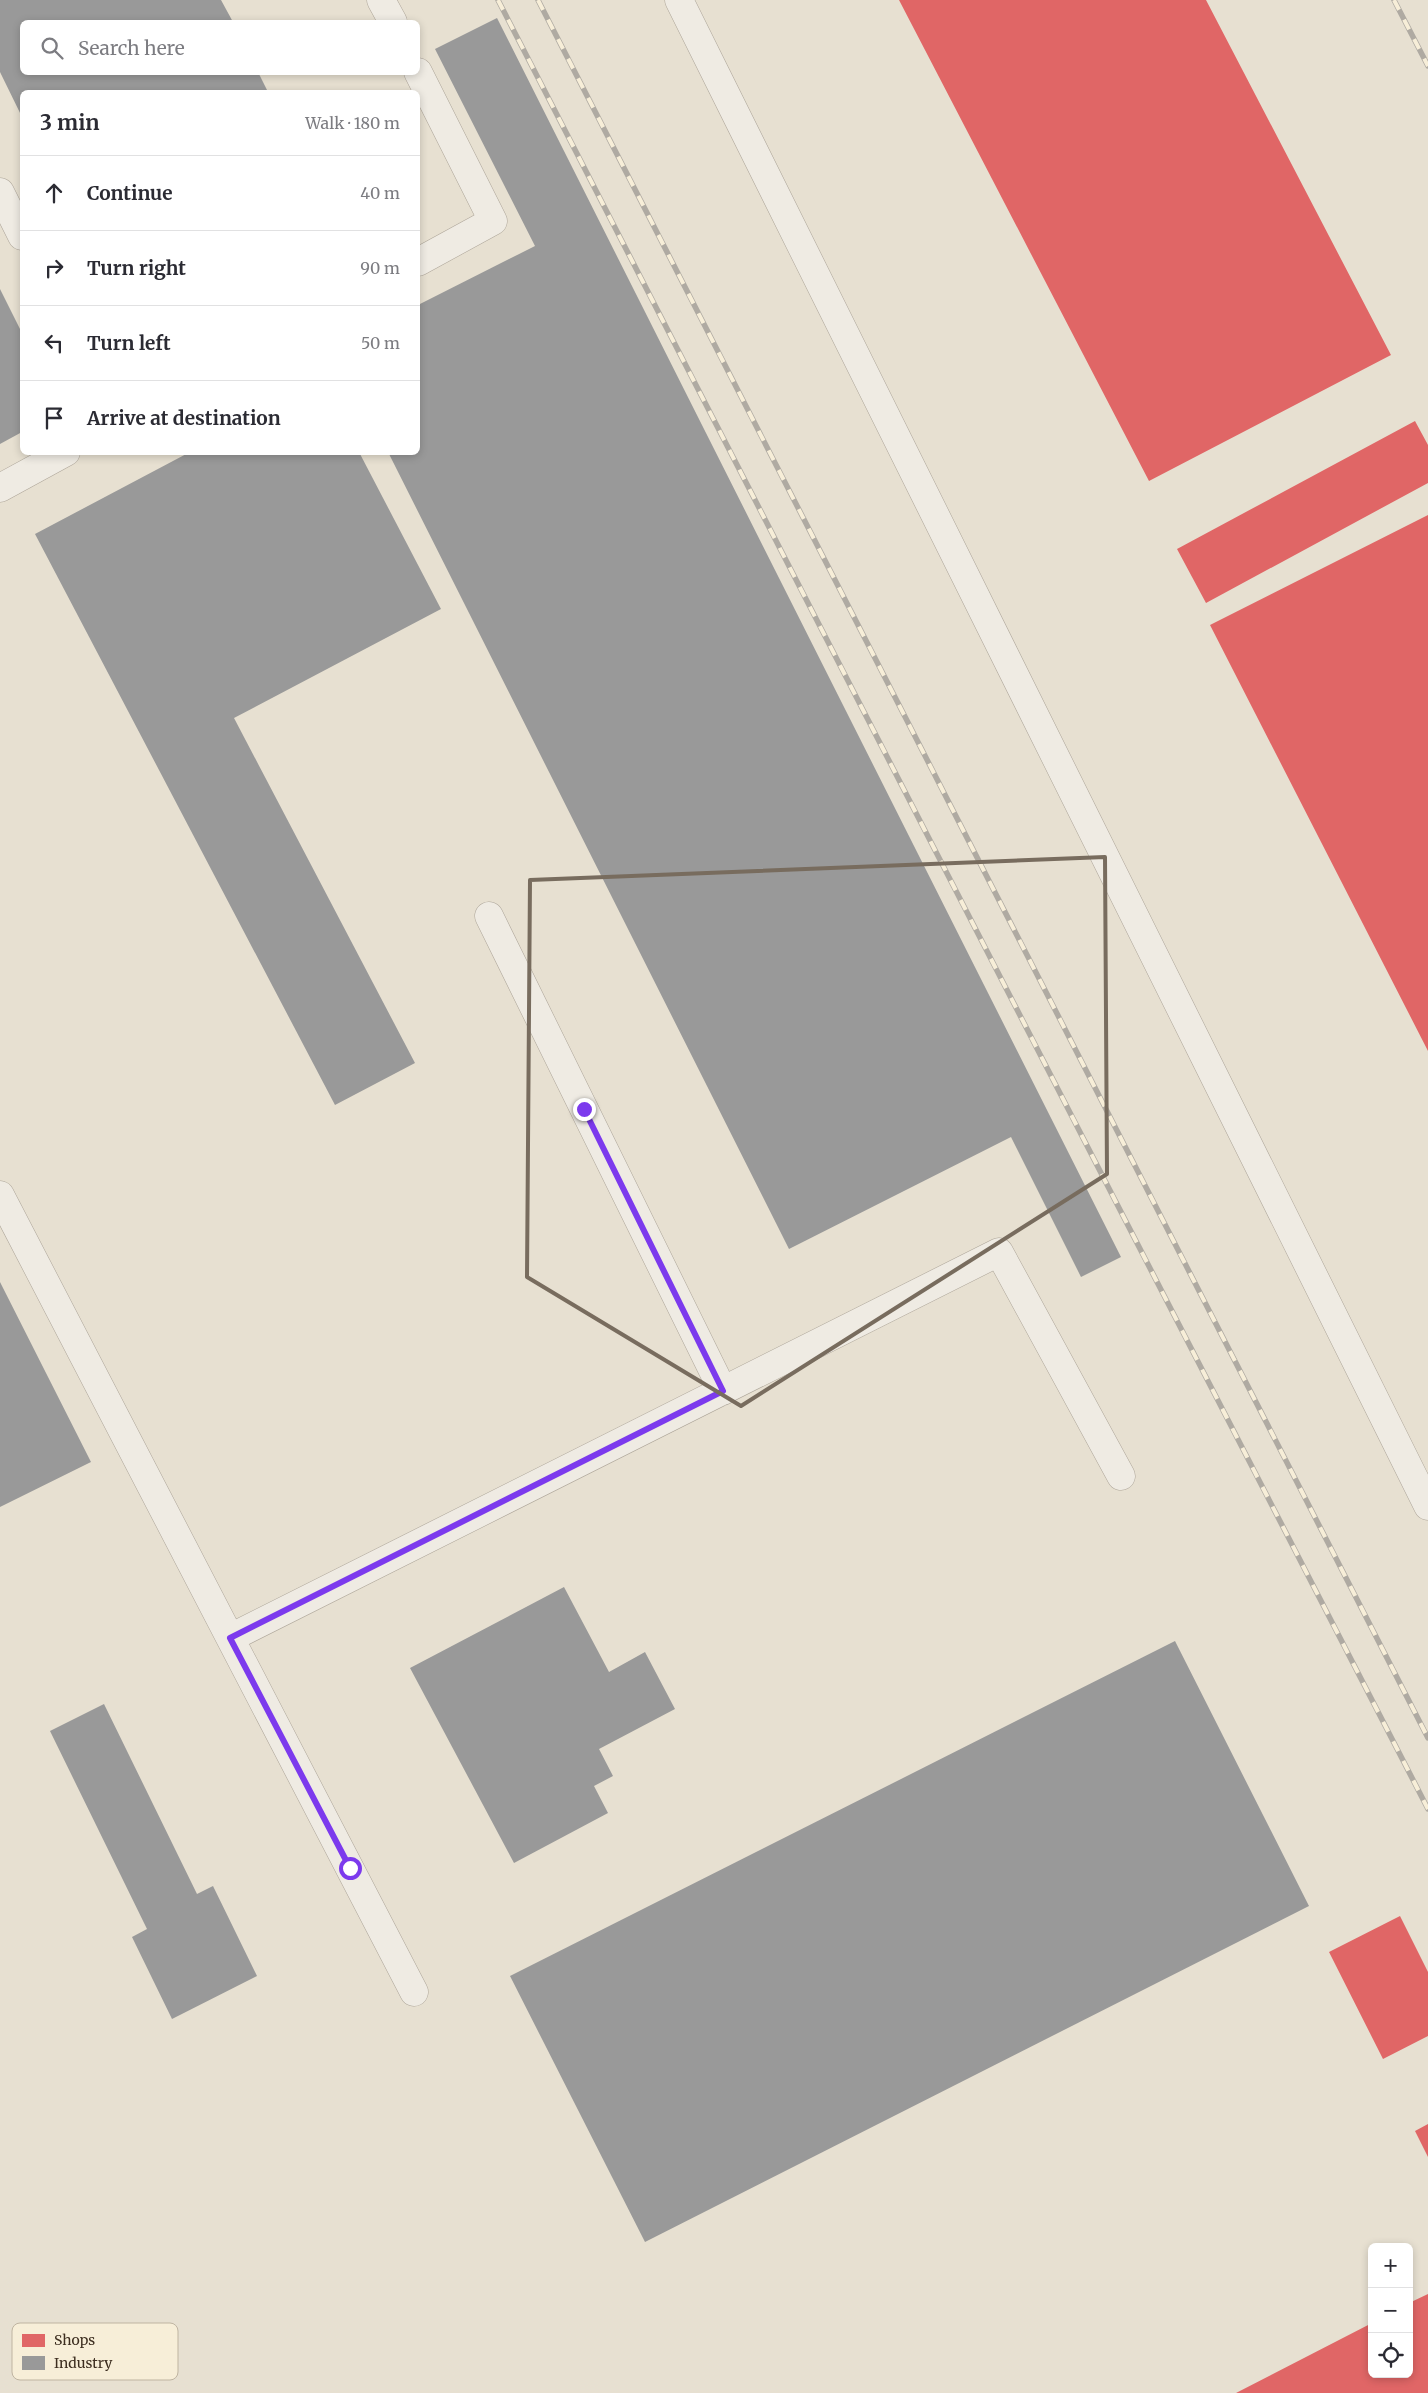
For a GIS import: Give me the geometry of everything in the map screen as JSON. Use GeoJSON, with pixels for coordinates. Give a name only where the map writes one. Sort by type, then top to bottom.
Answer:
{"type":"FeatureCollection","features":[{"type":"Feature","properties":{"kind":"lane"},"geometry":{"type":"LineString","coordinates":[[381,0],[392,20]]}},
{"type":"Feature","properties":{"kind":"lane"},"geometry":{"type":"LineString","coordinates":[[679,0],[1428,1506]]}},
{"type":"Feature","properties":{"kind":"lane"},"geometry":{"type":"LineString","coordinates":[[419,75],[492,221],[420,261]]}},
{"type":"Feature","properties":{"kind":"lane"},"geometry":{"type":"LineString","coordinates":[[0,192],[20,232]]}},
{"type":"Feature","properties":{"kind":"lane"},"geometry":{"type":"LineString","coordinates":[[0,488],[60,455]]}},
{"type":"Feature","properties":{"kind":"lane"},"geometry":{"type":"LineString","coordinates":[[489,916],[723,1391]]}},
{"type":"Feature","properties":{"kind":"lane"},"geometry":{"type":"LineString","coordinates":[[0,1195],[414,1992]]}},
{"type":"Feature","properties":{"kind":"lane"},"geometry":{"type":"LineString","coordinates":[[230,1638],[999,1252],[1121,1476]]}},
{"type":"Feature","properties":{"kind":"highlighted area"},"geometry":{"type":"Polygon","coordinates":[[[1105,857],[1107,1174],[741,1406],[527,1277],[530,880],[1105,857]]]}},
{"type":"Feature","properties":{"kind":"building: Shops"},"geometry":{"type":"Polygon","coordinates":[[[899,0],[1206,0],[1391,355],[1149,481],[899,0]]]}},
{"type":"Feature","properties":{"kind":"building: Shops"},"geometry":{"type":"Polygon","coordinates":[[[1415,421],[1428,445],[1428,483],[1206,603],[1177,549],[1415,421]]]}},
{"type":"Feature","properties":{"kind":"building: Shops"},"geometry":{"type":"Polygon","coordinates":[[[1428,515],[1428,1051],[1210,625],[1428,515]]]}},
{"type":"Feature","properties":{"kind":"building: Shops"},"geometry":{"type":"Polygon","coordinates":[[[1400,1916],[1428,1972],[1428,2036],[1383,2059],[1329,1952],[1400,1916]]]}},
{"type":"Feature","properties":{"kind":"building: Shops"},"geometry":{"type":"Polygon","coordinates":[[[1428,2124],[1428,2157],[1415,2131],[1428,2124]]]}},
{"type":"Feature","properties":{"kind":"building: Shops"},"geometry":{"type":"Polygon","coordinates":[[[1428,2294],[1428,2393],[1236,2393],[1368,2325],[1368,2378],[1413,2378],[1413,2301],[1428,2294]]]}},
{"type":"Feature","properties":{"kind":"building: Industry"},"geometry":{"type":"Polygon","coordinates":[[[0,0],[221,0],[232,20],[20,20],[20,75],[260,75],[267,90],[20,90],[20,113],[0,72],[0,0]]]}},
{"type":"Feature","properties":{"kind":"building: Industry"},"geometry":{"type":"Polygon","coordinates":[[[497,18],[1121,1257],[1081,1277],[1011,1137],[789,1249],[390,455],[420,455],[420,304],[535,246],[435,49],[497,18]]]}},
{"type":"Feature","properties":{"kind":"building: Industry"},"geometry":{"type":"Polygon","coordinates":[[[0,289],[20,329],[20,433],[0,444],[0,289]]]}},
{"type":"Feature","properties":{"kind":"building: Industry"},"geometry":{"type":"Polygon","coordinates":[[[184,455],[361,455],[441,609],[234,718],[415,1063],[335,1105],[35,534],[184,455]]]}},
{"type":"Feature","properties":{"kind":"building: Industry"},"geometry":{"type":"Polygon","coordinates":[[[0,1282],[91,1462],[0,1507],[0,1282]]]}},
{"type":"Feature","properties":{"kind":"building: Industry"},"geometry":{"type":"Polygon","coordinates":[[[564,1587],[609,1672],[645,1652],[675,1709],[599,1749],[613,1776],[594,1786],[608,1813],[514,1863],[410,1668],[564,1587]]]}},
{"type":"Feature","properties":{"kind":"building: Industry"},"geometry":{"type":"Polygon","coordinates":[[[1175,1641],[1309,1906],[645,2242],[510,1976],[1175,1641]]]}},
{"type":"Feature","properties":{"kind":"building: Industry"},"geometry":{"type":"Polygon","coordinates":[[[104,1704],[197,1894],[213,1886],[257,1976],[172,2019],[132,1937],[147,1929],[50,1731],[104,1704]]]}},
{"type":"Feature","properties":{"kind":"railway"},"geometry":{"type":"LineString","coordinates":[[498,0],[1428,1809]]}},
{"type":"Feature","properties":{"kind":"railway"},"geometry":{"type":"LineString","coordinates":[[538,0],[1428,1738]]}},
{"type":"Feature","properties":{"kind":"railway"},"geometry":{"type":"LineString","coordinates":[[1394,0],[1428,66]]}},
{"type":"Feature","properties":{"kind":"route"},"geometry":{"type":"LineString","coordinates":[[350,1868],[230,1638],[723,1391],[584,1109]]}}]}
